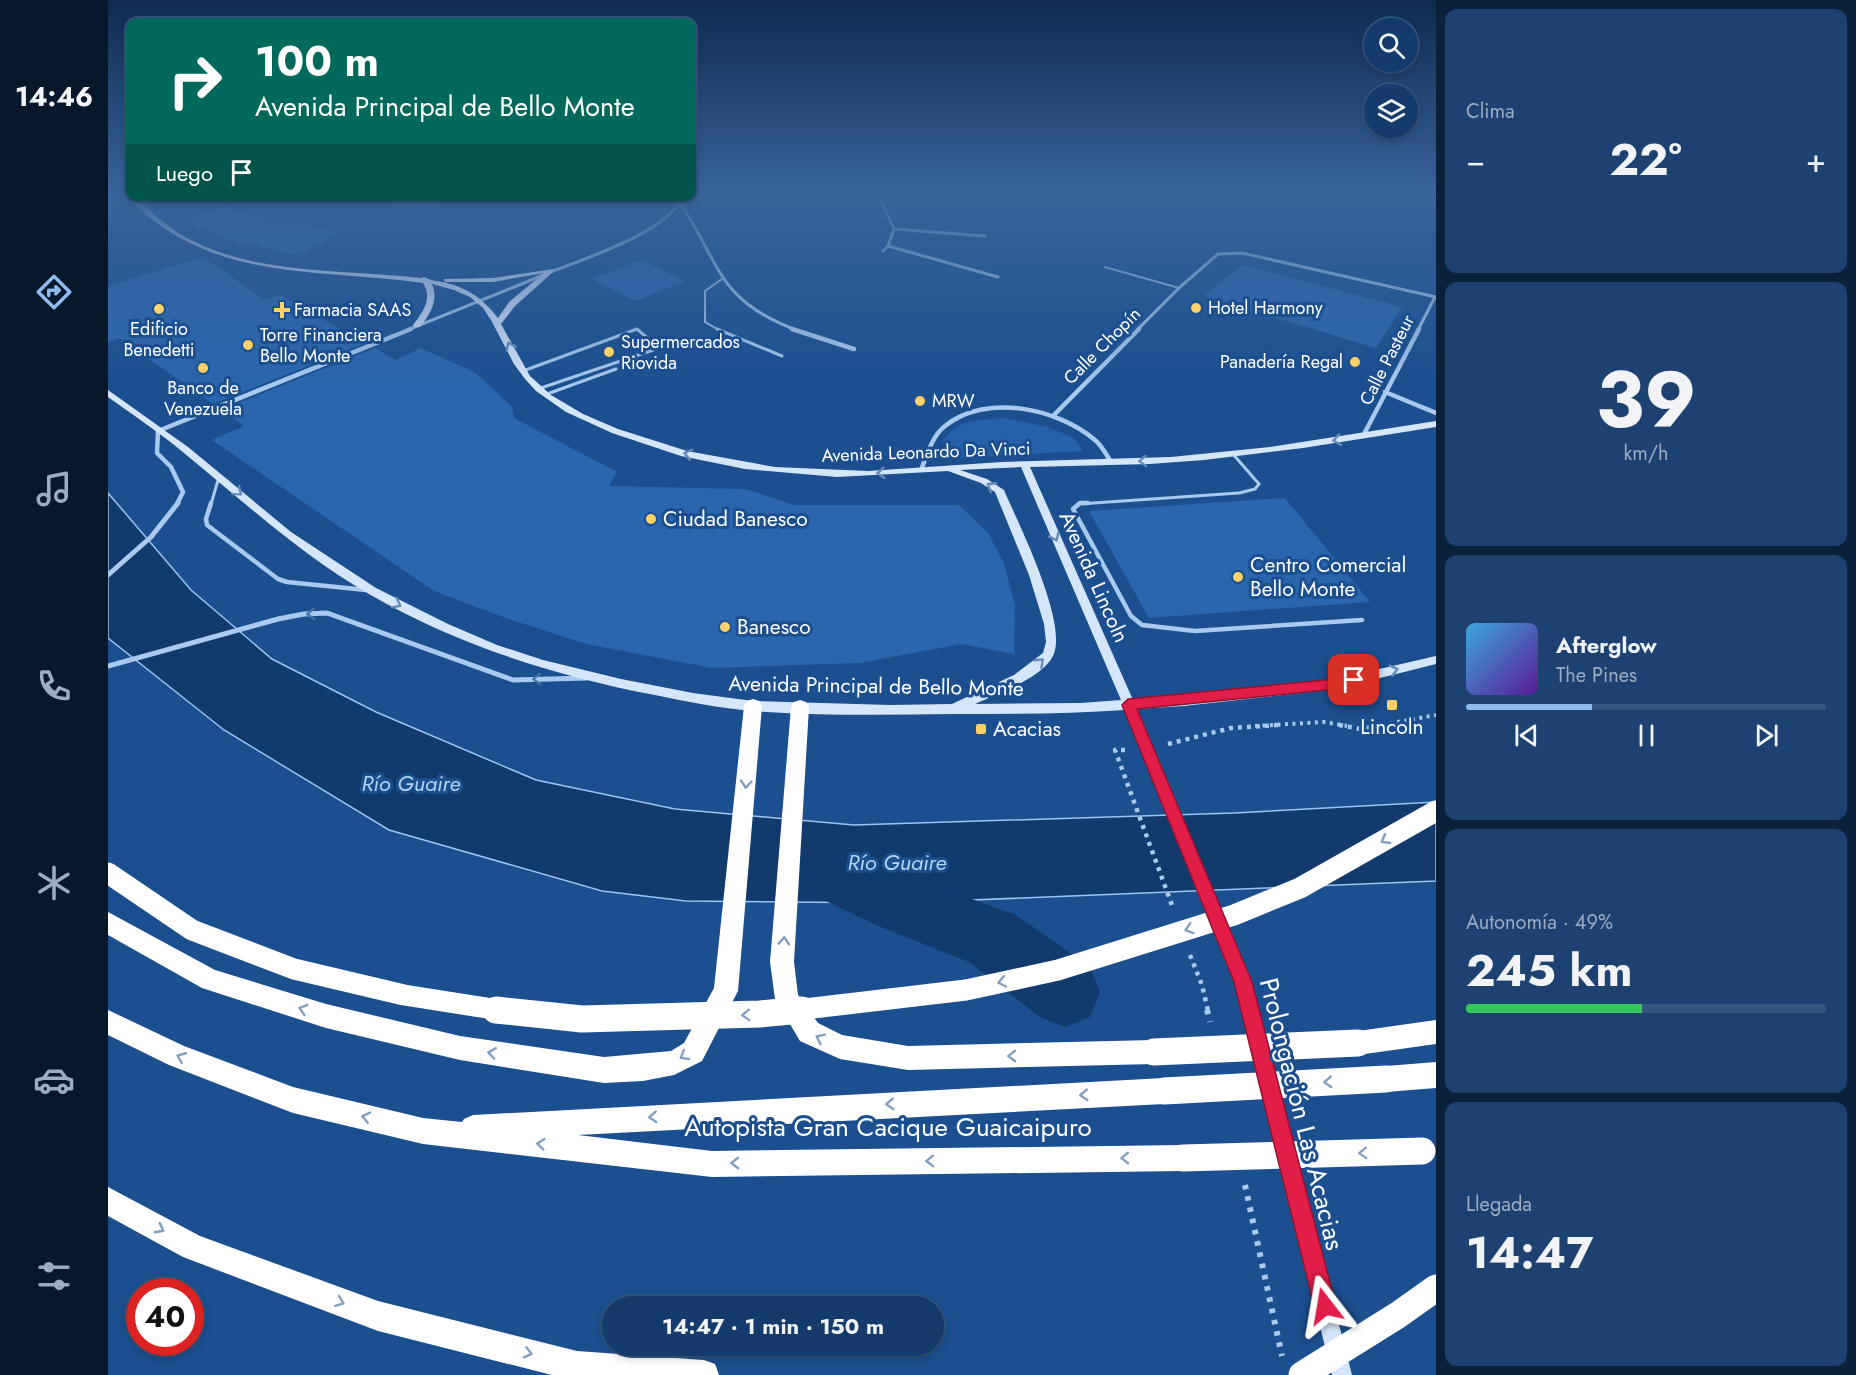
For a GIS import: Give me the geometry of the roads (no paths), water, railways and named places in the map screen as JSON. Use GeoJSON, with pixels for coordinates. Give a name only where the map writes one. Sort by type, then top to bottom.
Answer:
{"type":"FeatureCollection","features":[{"type":"Feature","properties":{"kind":"highway"},"geometry":{"type":"LineString","coordinates":[[799,715],[782,962],[787,999],[809,1032],[840,1047],[908,1058],[1154,1052],[1358,1043],[1436,1032]]}},
{"type":"Feature","properties":{"kind":"highway"},"geometry":{"type":"LineString","coordinates":[[108,923],[210,980],[326,1016],[460,1048],[604,1070],[643,1068],[674,1063],[693,1052],[726,991],[752,716]]}},
{"type":"Feature","properties":{"kind":"highway"},"geometry":{"type":"LineString","coordinates":[[108,873],[192,930],[294,969],[404,996],[582,1019],[759,1014],[966,990],[1058,970],[1234,915],[1300,888],[1436,811]]}},
{"type":"Feature","properties":{"kind":"highway","name":"Autopista Gran Cacique Guaicaipuro"},"geometry":{"type":"LineString","coordinates":[[108,1022],[177,1056],[293,1100],[423,1131],[712,1164],[1183,1158],[1429,1151]]}},
{"type":"Feature","properties":{"kind":"highway"},"geometry":{"type":"LineString","coordinates":[[423,1131],[1436,1075]]}},
{"type":"Feature","properties":{"kind":"highway"},"geometry":{"type":"LineString","coordinates":[[108,1201],[193,1247],[378,1316],[577,1366],[704,1375]]}},
{"type":"Feature","properties":{"kind":"highway"},"geometry":{"type":"LineString","coordinates":[[1302,1375],[1398,1315],[1436,1288]]}},
{"type":"Feature","properties":{"kind":"street"},"geometry":{"type":"LineString","coordinates":[[230,258],[323,272],[424,279],[493,280],[552,270]]}},
{"type":"Feature","properties":{"kind":"street"},"geometry":{"type":"LineString","coordinates":[[108,575],[165,521],[177,507],[183,492],[171,467],[157,453],[158,431],[584,258]]}},
{"type":"Feature","properties":{"kind":"street"},"geometry":{"type":"LineString","coordinates":[[712,258],[722,279],[747,306],[768,320],[854,349]]}},
{"type":"Feature","properties":{"kind":"street"},"geometry":{"type":"LineString","coordinates":[[931,258],[998,277]]}},
{"type":"Feature","properties":{"kind":"street","name":"Calle Chopín"},"geometry":{"type":"LineString","coordinates":[[1053,416],[1179,288],[1213,258]]}},
{"type":"Feature","properties":{"kind":"street","name":"Calle Chopín"},"geometry":{"type":"LineString","coordinates":[[1264,258],[1435,297]]}},
{"type":"Feature","properties":{"kind":"street"},"geometry":{"type":"LineString","coordinates":[[498,324],[512,304],[552,270]]}},
{"type":"Feature","properties":{"kind":"street"},"geometry":{"type":"LineString","coordinates":[[424,279],[469,292],[481,300]]}},
{"type":"Feature","properties":{"kind":"street"},"geometry":{"type":"LineString","coordinates":[[417,325],[423,318],[432,295],[432,288],[424,279]]}},
{"type":"Feature","properties":{"kind":"street","name":"Calle Pasteur"},"geometry":{"type":"LineString","coordinates":[[1363,436],[1435,297]]}},
{"type":"Feature","properties":{"kind":"street","name":"Avenida Leonardo Da Vinci"},"geometry":{"type":"LineString","coordinates":[[481,300],[498,324],[523,370],[538,389],[592,422],[623,435],[688,455],[743,466],[798,472],[870,474],[1023,465],[1173,460],[1363,436],[1436,424]]}},
{"type":"Feature","properties":{"kind":"street"},"geometry":{"type":"LineString","coordinates":[[1385,392],[1436,413]]}},
{"type":"Feature","properties":{"kind":"street","name":"Avenida Principal de Bello Monte"},"geometry":{"type":"LineString","coordinates":[[108,393],[185,449],[287,534],[372,591],[444,627],[493,648],[595,677],[693,698],[752,716],[1128,705],[1336,684],[1436,660]]}},
{"type":"Feature","properties":{"kind":"street"},"geometry":{"type":"LineString","coordinates":[[921,470],[939,433],[956,419],[974,412],[1000,409],[1018,409],[1053,416],[1086,432],[1112,462]]}},
{"type":"Feature","properties":{"kind":"street","name":"Avenida Lincoln"},"geometry":{"type":"LineString","coordinates":[[1023,465],[1128,705]]}},
{"type":"Feature","properties":{"kind":"street"},"geometry":{"type":"LineString","coordinates":[[943,469],[984,481],[999,490],[1049,613],[1052,640],[1050,652],[1034,669],[952,710]]}},
{"type":"Feature","properties":{"kind":"street"},"geometry":{"type":"LineString","coordinates":[[108,666],[278,619],[304,614],[327,613],[513,680],[595,677]]}},
{"type":"Feature","properties":{"kind":"street","name":"Prolongación Las Acacias"},"geometry":{"type":"LineString","coordinates":[[1128,705],[1243,982],[1342,1375]]}},
{"type":"Feature","properties":{"kind":"lane"},"geometry":{"type":"LineString","coordinates":[[1105,267],[1179,288]]}},
{"type":"Feature","properties":{"kind":"lane"},"geometry":{"type":"LineString","coordinates":[[722,279],[705,291],[705,322],[710,327],[782,357]]}},
{"type":"Feature","properties":{"kind":"lane"},"geometry":{"type":"LineString","coordinates":[[523,370],[637,329],[659,348],[538,389]]}},
{"type":"Feature","properties":{"kind":"lane"},"geometry":{"type":"LineString","coordinates":[[547,394],[616,369]]}},
{"type":"Feature","properties":{"kind":"lane"},"geometry":{"type":"LineString","coordinates":[[1232,453],[1260,484],[1255,489],[1239,493],[1080,503],[1073,509],[1131,616],[1142,625],[1194,631],[1362,620]]}},
{"type":"Feature","properties":{"kind":"lane"},"geometry":{"type":"LineString","coordinates":[[219,477],[206,519],[207,525],[278,579],[287,582],[372,591]]}},
{"type":"Feature","properties":{"kind":"water","name":"Río Guaire"},"geometry":{"type":"Polygon","coordinates":[[[108,493],[191,590],[272,659],[376,712],[536,780],[675,809],[854,825],[1234,813],[1436,802],[1436,881],[899,903],[686,901],[602,891],[389,830],[224,730],[108,638],[108,493]]]}},
{"type":"Feature","properties":{"kind":"waterway"},"geometry":{"type":"LineString","coordinates":[[832,872],[899,903],[992,938],[1065,992]]}},
{"type":"Feature","properties":{"kind":"place","name":"Hotel Harmony"},"geometry":{"type":"Point","coordinates":[1196,308]}},
{"type":"Feature","properties":{"kind":"place","name":"Edificio Benedetti"},"geometry":{"type":"Point","coordinates":[159,309]}},
{"type":"Feature","properties":{"kind":"place","name":"Farmacia SAAS"},"geometry":{"type":"Point","coordinates":[282,310]}},
{"type":"Feature","properties":{"kind":"place","name":"Torre Financiera Bello Monte"},"geometry":{"type":"Point","coordinates":[248,345]}},
{"type":"Feature","properties":{"kind":"place","name":"Supermercados Riovida"},"geometry":{"type":"Point","coordinates":[609,352]}},
{"type":"Feature","properties":{"kind":"place","name":"Panadería Regal"},"geometry":{"type":"Point","coordinates":[1355,362]}},
{"type":"Feature","properties":{"kind":"place","name":"Banco de Venezuela"},"geometry":{"type":"Point","coordinates":[203,368]}},
{"type":"Feature","properties":{"kind":"place","name":"MRW"},"geometry":{"type":"Point","coordinates":[920,401]}},
{"type":"Feature","properties":{"kind":"place","name":"Ciudad Banesco"},"geometry":{"type":"Point","coordinates":[651,519]}},
{"type":"Feature","properties":{"kind":"place","name":"Centro Comercial Bello Monte"},"geometry":{"type":"Point","coordinates":[1238,577]}},
{"type":"Feature","properties":{"kind":"place","name":"Banesco"},"geometry":{"type":"Point","coordinates":[725,627]}},
{"type":"Feature","properties":{"kind":"place","name":"Lincoln"},"geometry":{"type":"Point","coordinates":[1392,705]}},
{"type":"Feature","properties":{"kind":"place","name":"Acacias"},"geometry":{"type":"Point","coordinates":[981,729]}}]}
